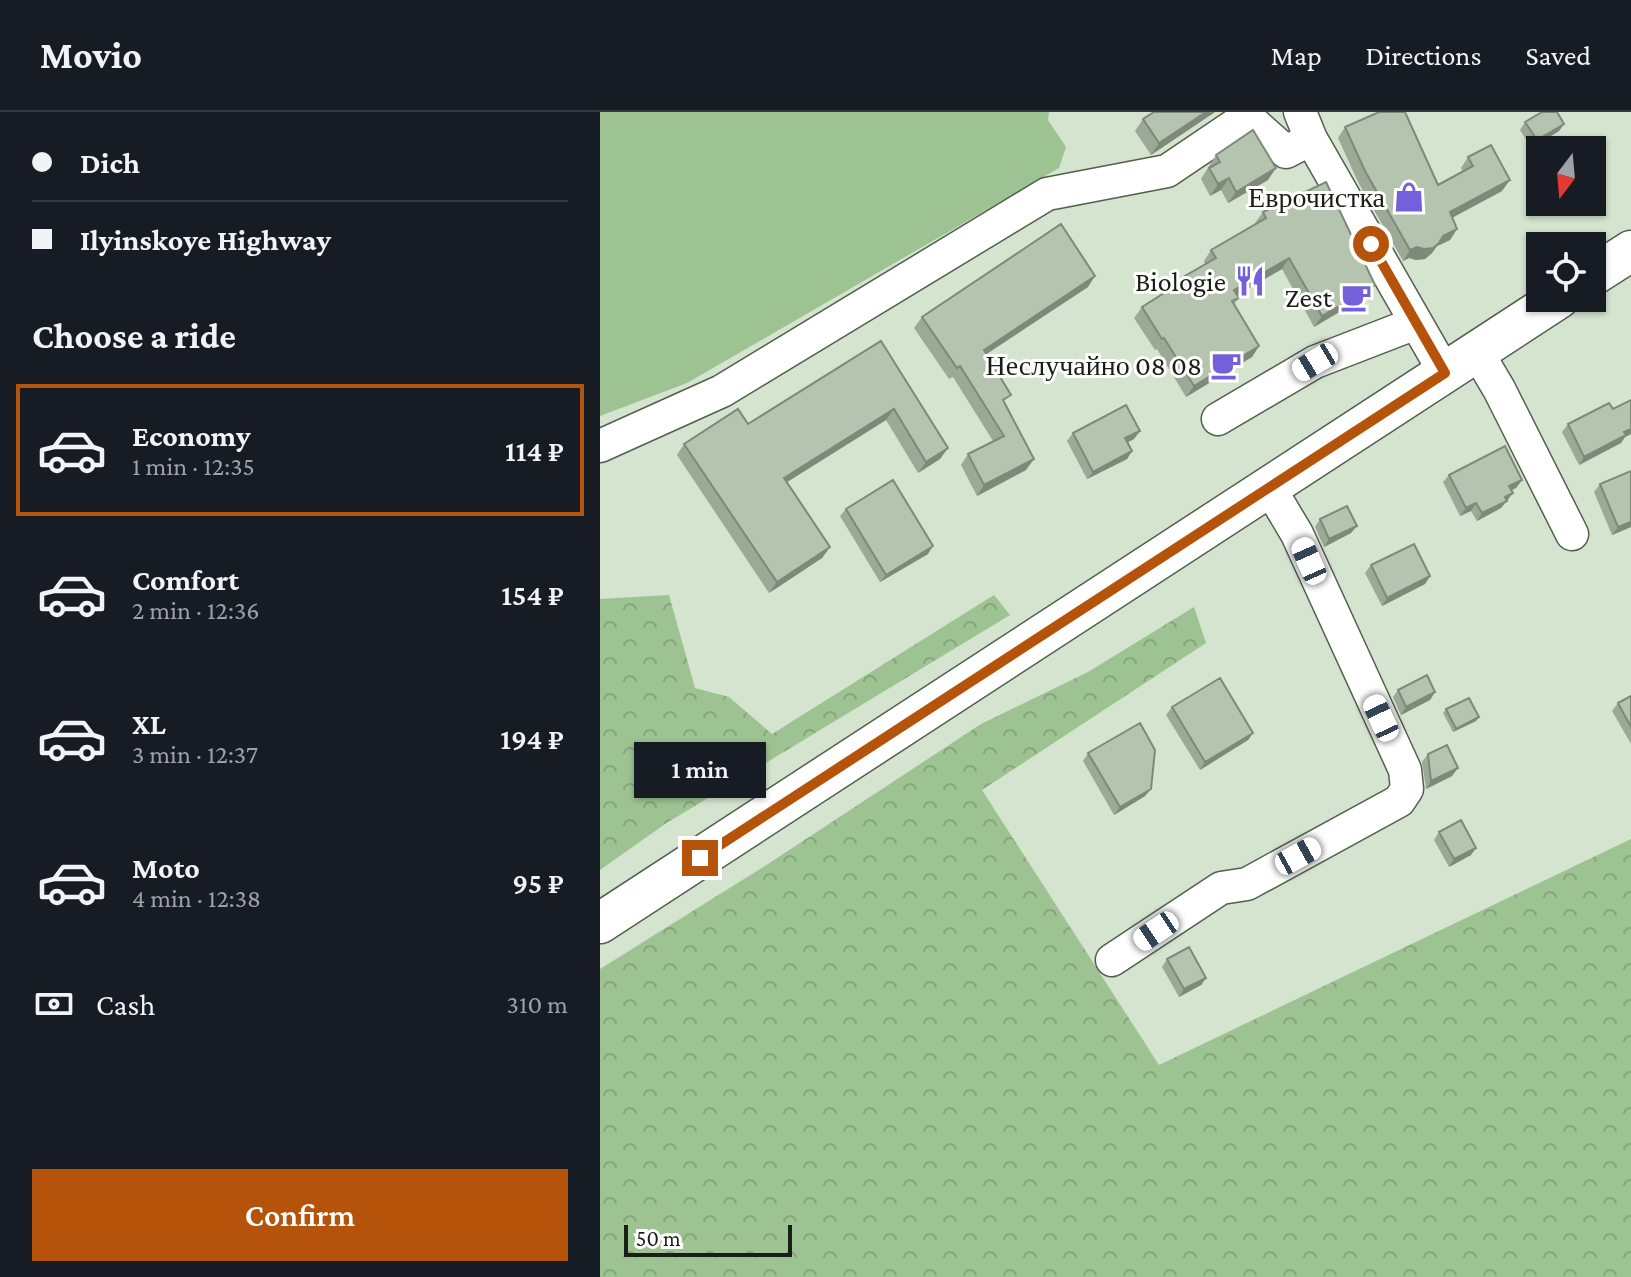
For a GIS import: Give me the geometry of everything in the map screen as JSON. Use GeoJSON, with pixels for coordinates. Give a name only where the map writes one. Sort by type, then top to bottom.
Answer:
{"type":"FeatureCollection","features":[{"type":"Feature","properties":{"kind":"main road"},"geometry":{"type":"LineString","coordinates":[[1606,267],[1631,251]]}},
{"type":"Feature","properties":{"kind":"main road"},"geometry":{"type":"LineString","coordinates":[[600,923],[1538,312]]}},
{"type":"Feature","properties":{"kind":"street"},"geometry":{"type":"LineString","coordinates":[[600,446],[722,391],[1047,194],[1167,171],[1247,117],[1286,152],[1305,125],[1416,323],[1461,363],[1499,389],[1572,534]]}},
{"type":"Feature","properties":{"kind":"street"},"geometry":{"type":"LineString","coordinates":[[1218,419],[1315,362],[1416,323]]}},
{"type":"Feature","properties":{"kind":"street"},"geometry":{"type":"LineString","coordinates":[[1112,960],[1221,888],[1247,884],[1399,801],[1407,789],[1405,770],[1297,534],[1269,487]]}},
{"type":"Feature","properties":{"kind":"green space"},"geometry":{"type":"Polygon","coordinates":[[[600,112],[1049,112],[1048,120],[1066,147],[1059,168],[687,383],[600,416],[600,112]]]}},
{"type":"Feature","properties":{"kind":"green space"},"geometry":{"type":"Polygon","coordinates":[[[669,595],[695,688],[729,697],[772,734],[994,595],[1010,615],[665,824],[600,870],[600,599],[669,595]]]}},
{"type":"Feature","properties":{"kind":"green space"},"geometry":{"type":"Polygon","coordinates":[[[1194,607],[1206,643],[982,790],[1159,1065],[1631,839],[1631,1277],[600,1277],[600,969],[771,862],[981,724],[1088,672],[1194,607]]]}},
{"type":"Feature","properties":{"kind":"building"},"geometry":{"type":"Polygon","coordinates":[[[1154,112],[1206,112],[1159,143],[1143,119],[1154,112]]]}},
{"type":"Feature","properties":{"kind":"building"},"geometry":{"type":"Polygon","coordinates":[[[1379,112],[1405,112],[1438,185],[1473,166],[1468,157],[1491,145],[1510,180],[1450,212],[1457,229],[1443,236],[1433,248],[1410,250],[1365,171],[1345,127],[1379,112]]]}},
{"type":"Feature","properties":{"kind":"building"},"geometry":{"type":"Polygon","coordinates":[[[1542,112],[1557,112],[1564,124],[1544,136],[1534,136],[1525,122],[1542,112]]]}},
{"type":"Feature","properties":{"kind":"building"},"geometry":{"type":"Polygon","coordinates":[[[1253,130],[1276,168],[1236,192],[1229,178],[1218,184],[1209,168],[1220,162],[1216,155],[1253,130]]]}},
{"type":"Feature","properties":{"kind":"building"},"geometry":{"type":"Polygon","coordinates":[[[1326,182],[1375,285],[1348,298],[1322,316],[1289,258],[1234,290],[1239,298],[1232,301],[1259,346],[1194,386],[1142,307],[1216,258],[1211,250],[1266,218],[1263,212],[1326,182]]]}},
{"type":"Feature","properties":{"kind":"building"},"geometry":{"type":"Polygon","coordinates":[[[1061,224],[1095,276],[984,350],[1011,395],[1003,400],[1034,459],[984,485],[968,454],[1004,436],[960,366],[957,368],[922,317],[1061,224]]]}},
{"type":"Feature","properties":{"kind":"building"},"geometry":{"type":"Polygon","coordinates":[[[881,341],[948,448],[926,462],[894,409],[784,478],[830,547],[777,582],[684,444],[738,409],[748,424],[881,341]]]}},
{"type":"Feature","properties":{"kind":"building"},"geometry":{"type":"Polygon","coordinates":[[[1631,400],[1631,429],[1624,432],[1626,435],[1584,457],[1568,424],[1609,403],[1613,409],[1631,400]]]}},
{"type":"Feature","properties":{"kind":"building"},"geometry":{"type":"Polygon","coordinates":[[[1126,405],[1140,431],[1125,438],[1132,451],[1093,472],[1073,433],[1126,405]]]}},
{"type":"Feature","properties":{"kind":"building"},"geometry":{"type":"Polygon","coordinates":[[[1505,446],[1522,480],[1509,486],[1513,493],[1505,497],[1507,501],[1482,513],[1476,503],[1466,508],[1449,475],[1505,446]]]}},
{"type":"Feature","properties":{"kind":"building"},"geometry":{"type":"Polygon","coordinates":[[[1631,471],[1631,522],[1618,527],[1600,484],[1631,471]]]}},
{"type":"Feature","properties":{"kind":"building"},"geometry":{"type":"Polygon","coordinates":[[[893,480],[933,546],[886,575],[846,509],[893,480]]]}},
{"type":"Feature","properties":{"kind":"building"},"geometry":{"type":"Polygon","coordinates":[[[1347,506],[1357,526],[1329,539],[1320,519],[1347,506]]]}},
{"type":"Feature","properties":{"kind":"building"},"geometry":{"type":"Polygon","coordinates":[[[1414,544],[1430,576],[1387,598],[1371,565],[1414,544]]]}},
{"type":"Feature","properties":{"kind":"building"},"geometry":{"type":"Polygon","coordinates":[[[1427,675],[1435,692],[1406,707],[1398,690],[1427,675]]]}},
{"type":"Feature","properties":{"kind":"building"},"geometry":{"type":"Polygon","coordinates":[[[1220,678],[1253,733],[1205,762],[1172,707],[1220,678]]]}},
{"type":"Feature","properties":{"kind":"building"},"geometry":{"type":"Polygon","coordinates":[[[1631,696],[1631,727],[1618,703],[1631,696]]]}},
{"type":"Feature","properties":{"kind":"building"},"geometry":{"type":"Polygon","coordinates":[[[1469,698],[1479,717],[1456,729],[1446,709],[1469,698]]]}},
{"type":"Feature","properties":{"kind":"building"},"geometry":{"type":"Polygon","coordinates":[[[1140,723],[1155,750],[1151,789],[1120,807],[1088,753],[1140,723]]]}},
{"type":"Feature","properties":{"kind":"building"},"geometry":{"type":"Polygon","coordinates":[[[1447,745],[1458,768],[1431,781],[1428,754],[1447,745]]]}},
{"type":"Feature","properties":{"kind":"building"},"geometry":{"type":"Polygon","coordinates":[[[1461,820],[1476,848],[1454,859],[1439,832],[1461,820]]]}},
{"type":"Feature","properties":{"kind":"building"},"geometry":{"type":"Polygon","coordinates":[[[1189,947],[1206,978],[1184,989],[1167,959],[1189,947]]]}},
{"type":"Feature","properties":{"kind":"place","name":"Еврочистка"},"geometry":{"type":"Point","coordinates":[1409,197]}},
{"type":"Feature","properties":{"kind":"place","name":"Biologie"},"geometry":{"type":"Point","coordinates":[1250,281]}},
{"type":"Feature","properties":{"kind":"place","name":"Zest"},"geometry":{"type":"Point","coordinates":[1356,297]}},
{"type":"Feature","properties":{"kind":"place","name":"Неслучайно 08 08"},"geometry":{"type":"Point","coordinates":[1226,365]}},
{"type":"Feature","properties":{"kind":"route"},"geometry":{"type":"LineString","coordinates":[[700,858],[1445,373],[1371,244]]}}]}
